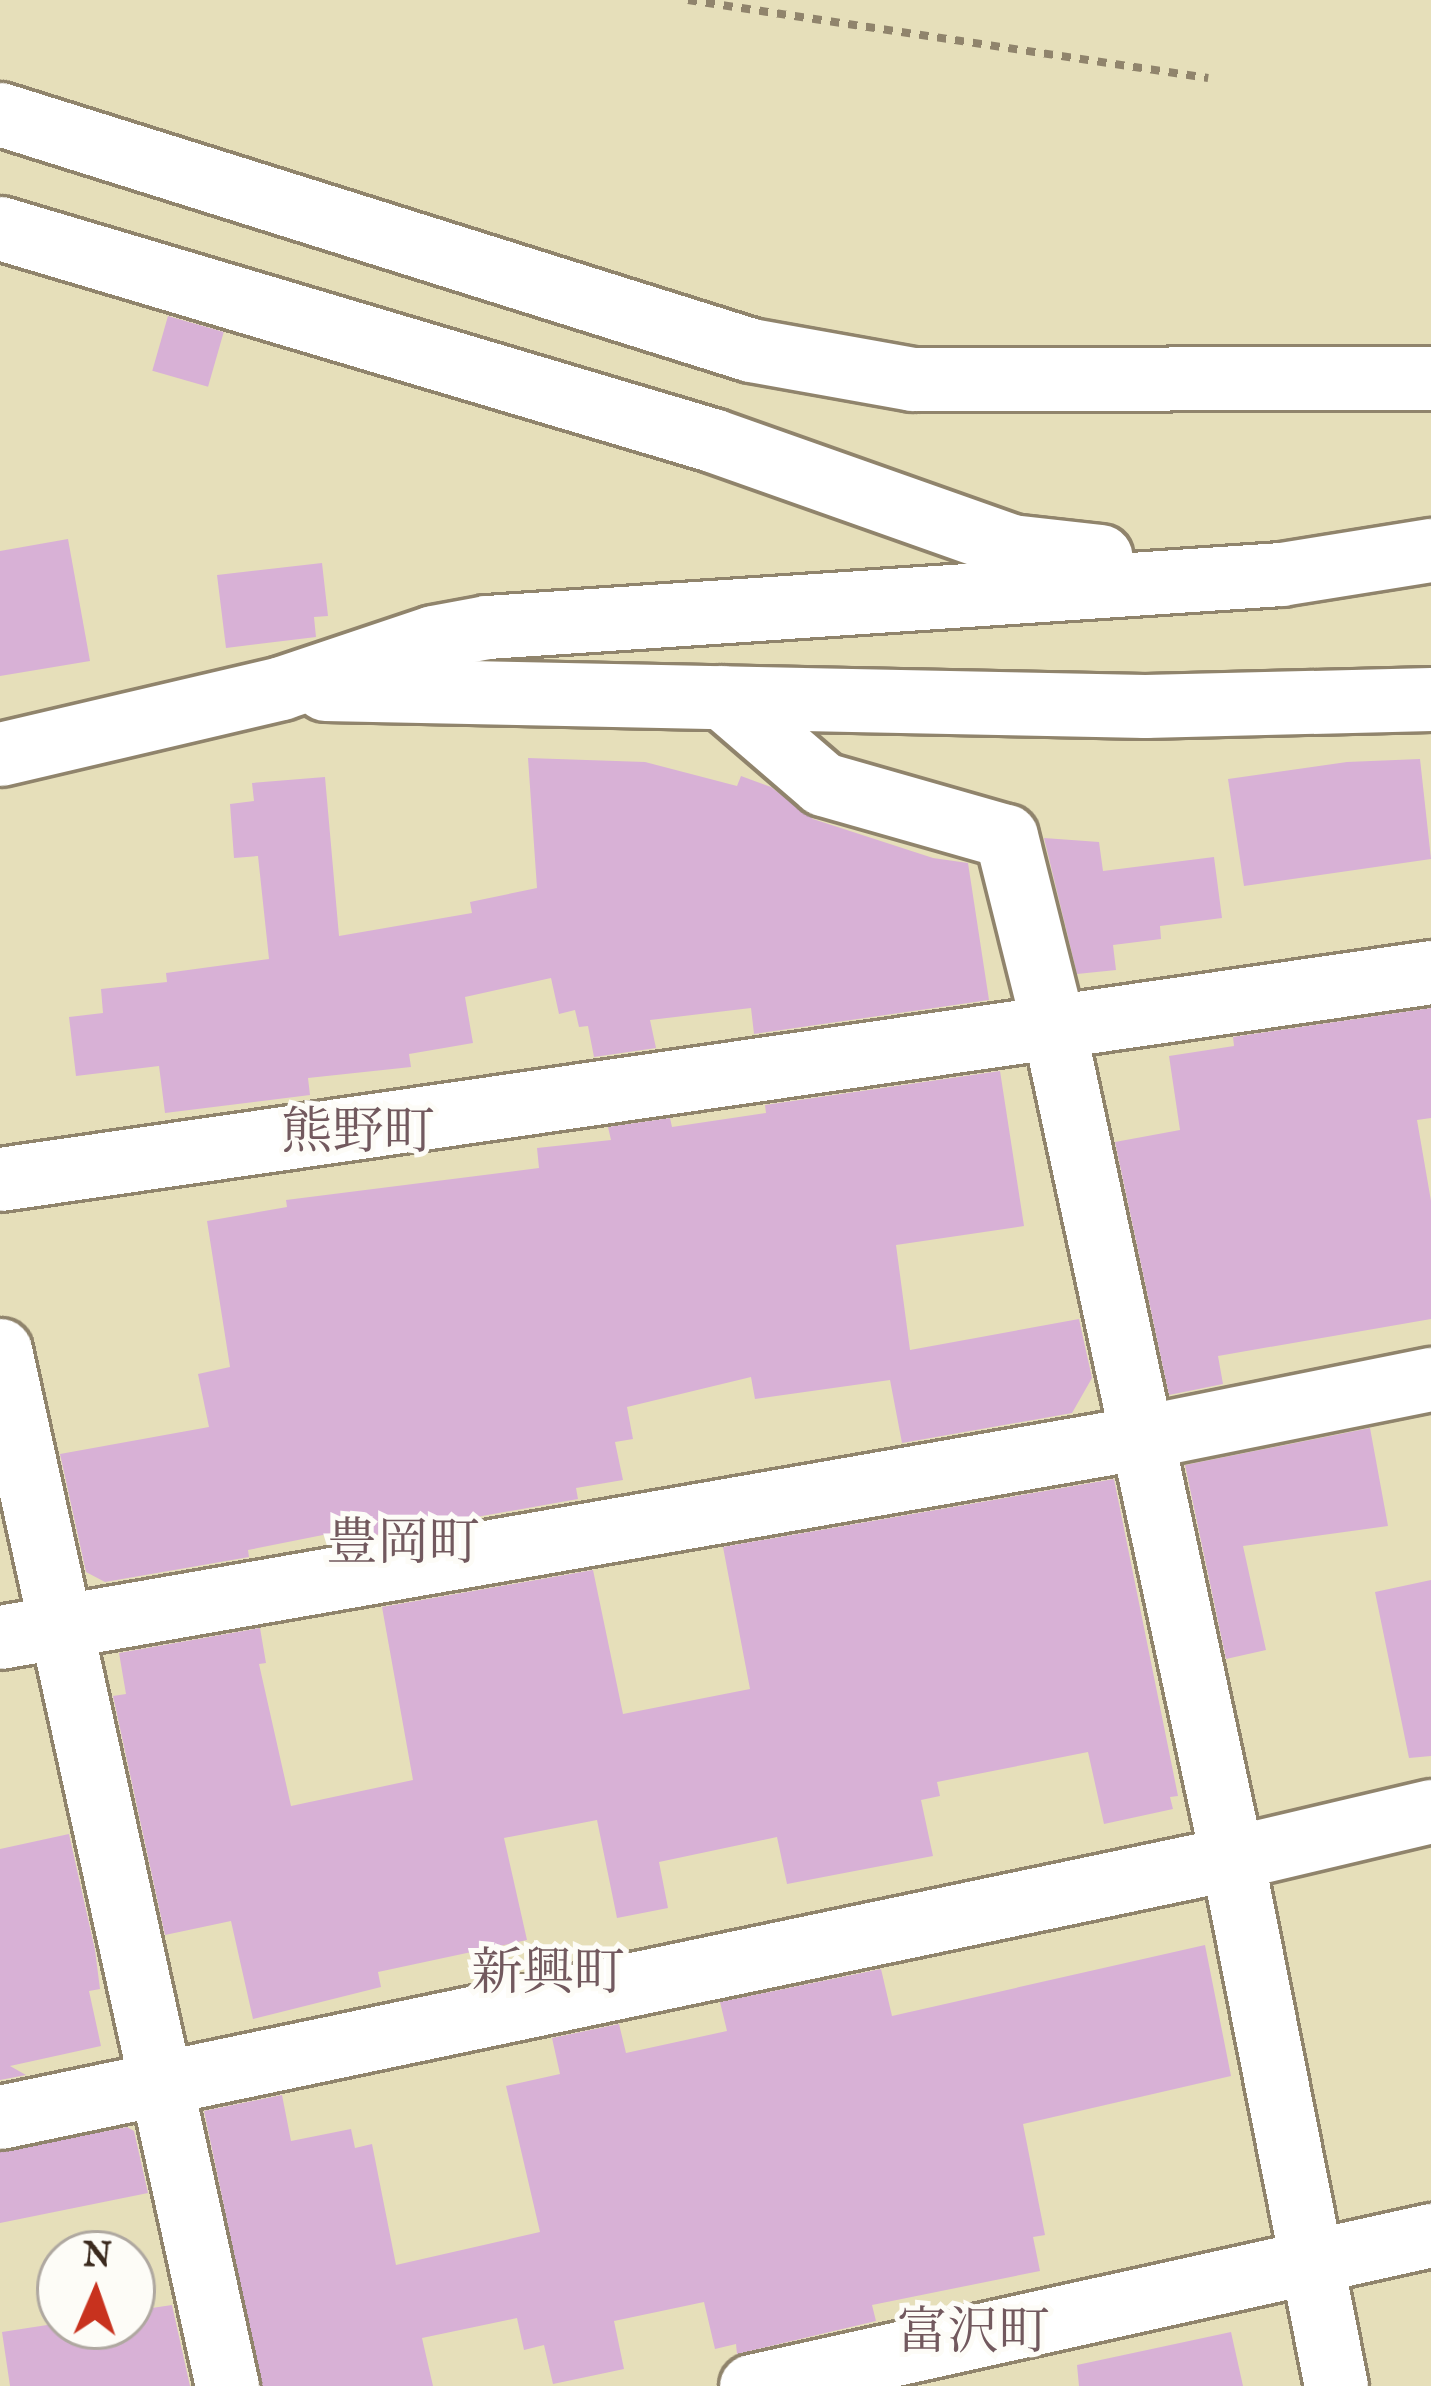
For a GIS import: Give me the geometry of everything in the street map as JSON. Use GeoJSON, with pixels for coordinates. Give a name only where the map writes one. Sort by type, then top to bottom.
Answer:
{"type":"FeatureCollection","features":[{"type":"Feature","properties":{"kind":"street"},"geometry":{"type":"LineString","coordinates":[[0,115],[751,350],[912,380],[1431,378]]}},
{"type":"Feature","properties":{"kind":"street"},"geometry":{"type":"LineString","coordinates":[[0,228],[712,440],[1011,546],[1281,574]]}},
{"type":"Feature","properties":{"kind":"street"},"geometry":{"type":"LineString","coordinates":[[0,754],[281,688],[433,638],[488,628],[1281,574],[1431,550]]}},
{"type":"Feature","properties":{"kind":"street"},"geometry":{"type":"LineString","coordinates":[[281,688],[1145,706],[1431,699]]}},
{"type":"Feature","properties":{"kind":"street"},"geometry":{"type":"LineString","coordinates":[[722,697],[823,784],[1006,836],[1054,1029],[1138,1438],[1232,1858],[1308,2263],[1336,2386]]}},
{"type":"Feature","properties":{"kind":"street"},"geometry":{"type":"LineString","coordinates":[[0,1179],[1431,972]]}},
{"type":"Feature","properties":{"kind":"street"},"geometry":{"type":"LineString","coordinates":[[0,1350],[227,2386]]}},
{"type":"Feature","properties":{"kind":"street"},"geometry":{"type":"LineString","coordinates":[[0,1636],[1138,1438],[1431,1379]]}},
{"type":"Feature","properties":{"kind":"street"},"geometry":{"type":"LineString","coordinates":[[0,2116],[1232,1858],[1431,1811]]}},
{"type":"Feature","properties":{"kind":"street"},"geometry":{"type":"LineString","coordinates":[[751,2386],[1431,2235]]}},
{"type":"Feature","properties":{"kind":"path"},"geometry":{"type":"LineString","coordinates":[[688,0],[1208,78]]}},
{"type":"Feature","properties":{"kind":"building"},"geometry":{"type":"Polygon","coordinates":[[[168,316],[224,332],[208,387],[152,371],[168,316]]]}},
{"type":"Feature","properties":{"kind":"building"},"geometry":{"type":"Polygon","coordinates":[[[68,539],[90,661],[0,676],[0,551],[68,539]]]}},
{"type":"Feature","properties":{"kind":"building"},"geometry":{"type":"Polygon","coordinates":[[[322,563],[328,616],[314,617],[316,637],[226,648],[217,575],[322,563]]]}},
{"type":"Feature","properties":{"kind":"building"},"geometry":{"type":"Polygon","coordinates":[[[528,758],[645,762],[737,786],[741,776],[771,787],[813,819],[933,858],[968,863],[989,1000],[754,1034],[751,1008],[650,1020],[656,1048],[594,1057],[588,1026],[579,1027],[575,1010],[559,1014],[551,978],[465,997],[473,1043],[409,1054],[411,1067],[308,1078],[310,1095],[165,1113],[159,1066],[76,1076],[69,1017],[103,1013],[101,989],[167,982],[166,973],[269,959],[258,856],[234,858],[230,804],[254,801],[252,783],[325,777],[339,936],[472,913],[470,902],[537,888],[528,758]]]}},
{"type":"Feature","properties":{"kind":"building"},"geometry":{"type":"Polygon","coordinates":[[[1420,759],[1431,859],[1244,886],[1228,779],[1347,762],[1420,759]]]}},
{"type":"Feature","properties":{"kind":"building"},"geometry":{"type":"Polygon","coordinates":[[[1044,838],[1099,842],[1103,871],[1214,857],[1222,918],[1160,926],[1161,939],[1113,945],[1116,970],[1077,974],[1044,838]]]}},
{"type":"Feature","properties":{"kind":"building"},"geometry":{"type":"Polygon","coordinates":[[[1431,1008],[1431,1118],[1417,1120],[1431,1201],[1431,1319],[1218,1356],[1223,1384],[1169,1395],[1115,1142],[1180,1130],[1169,1056],[1234,1046],[1233,1037],[1431,1008]]]}},
{"type":"Feature","properties":{"kind":"building"},"geometry":{"type":"Polygon","coordinates":[[[1000,1071],[1024,1226],[896,1245],[910,1350],[1079,1319],[1092,1378],[1072,1413],[902,1443],[890,1380],[755,1399],[751,1377],[627,1407],[633,1439],[615,1442],[623,1480],[576,1488],[578,1499],[370,1536],[368,1526],[248,1550],[249,1557],[105,1582],[86,1572],[60,1454],[209,1427],[198,1374],[230,1367],[207,1221],[287,1207],[286,1200],[539,1168],[537,1148],[611,1140],[608,1127],[670,1118],[672,1127],[766,1113],[765,1105],[1000,1071]]]}},
{"type":"Feature","properties":{"kind":"building"},"geometry":{"type":"Polygon","coordinates":[[[1370,1428],[1388,1526],[1243,1546],[1266,1650],[1226,1659],[1185,1465],[1370,1428]]]}},
{"type":"Feature","properties":{"kind":"building"},"geometry":{"type":"Polygon","coordinates":[[[1114,1479],[1178,1796],[1170,1797],[1173,1809],[1104,1824],[1088,1752],[937,1782],[940,1796],[921,1800],[933,1856],[787,1884],[777,1837],[659,1862],[668,1908],[617,1918],[597,1820],[504,1838],[527,1940],[378,1972],[381,1987],[253,2019],[231,1921],[165,1935],[113,1696],[126,1694],[119,1653],[260,1628],[266,1663],[259,1664],[291,1806],[413,1780],[382,1607],[593,1570],[623,1714],[750,1689],[723,1547],[1114,1479]]]}},
{"type":"Feature","properties":{"kind":"building"},"geometry":{"type":"Polygon","coordinates":[[[1431,1580],[1431,1756],[1409,1758],[1375,1592],[1431,1580]]]}},
{"type":"Feature","properties":{"kind":"building"},"geometry":{"type":"Polygon","coordinates":[[[69,1834],[95,1950],[100,1989],[89,1991],[101,2046],[10,2066],[26,2075],[0,2080],[0,1849],[69,1834]]]}},
{"type":"Feature","properties":{"kind":"building"},"geometry":{"type":"Polygon","coordinates":[[[1205,1945],[1231,2076],[1023,2124],[1045,2235],[1033,2237],[1040,2271],[872,2305],[876,2321],[737,2354],[736,2344],[715,2349],[704,2302],[614,2321],[624,2369],[553,2384],[544,2345],[524,2350],[517,2318],[422,2338],[433,2386],[262,2386],[204,2111],[282,2095],[291,2141],[351,2129],[355,2148],[372,2144],[396,2265],[540,2232],[506,2086],[560,2074],[552,2038],[619,2024],[626,2053],[727,2031],[720,2002],[881,1969],[892,2016],[1205,1945]]]}},
{"type":"Feature","properties":{"kind":"building"},"geometry":{"type":"Polygon","coordinates":[[[127,2127],[134,2131],[148,2193],[0,2223],[0,2152],[127,2127]]]}},
{"type":"Feature","properties":{"kind":"building"},"geometry":{"type":"Polygon","coordinates":[[[172,2305],[190,2386],[10,2386],[2,2332],[36,2327],[36,2350],[156,2350],[156,2307],[172,2305]]]}},
{"type":"Feature","properties":{"kind":"building"},"geometry":{"type":"Polygon","coordinates":[[[1231,2332],[1243,2386],[1079,2386],[1077,2365],[1231,2332]]]}},
{"type":"Feature","properties":{"kind":"district","name":"熊野町"},"geometry":{"type":"Point","coordinates":[358,1135]}},
{"type":"Feature","properties":{"kind":"district","name":"豊岡町"},"geometry":{"type":"Point","coordinates":[403,1546]}},
{"type":"Feature","properties":{"kind":"district","name":"新興町"},"geometry":{"type":"Point","coordinates":[548,1976]}},
{"type":"Feature","properties":{"kind":"district","name":"富沢町"},"geometry":{"type":"Point","coordinates":[973,2335]}}]}
